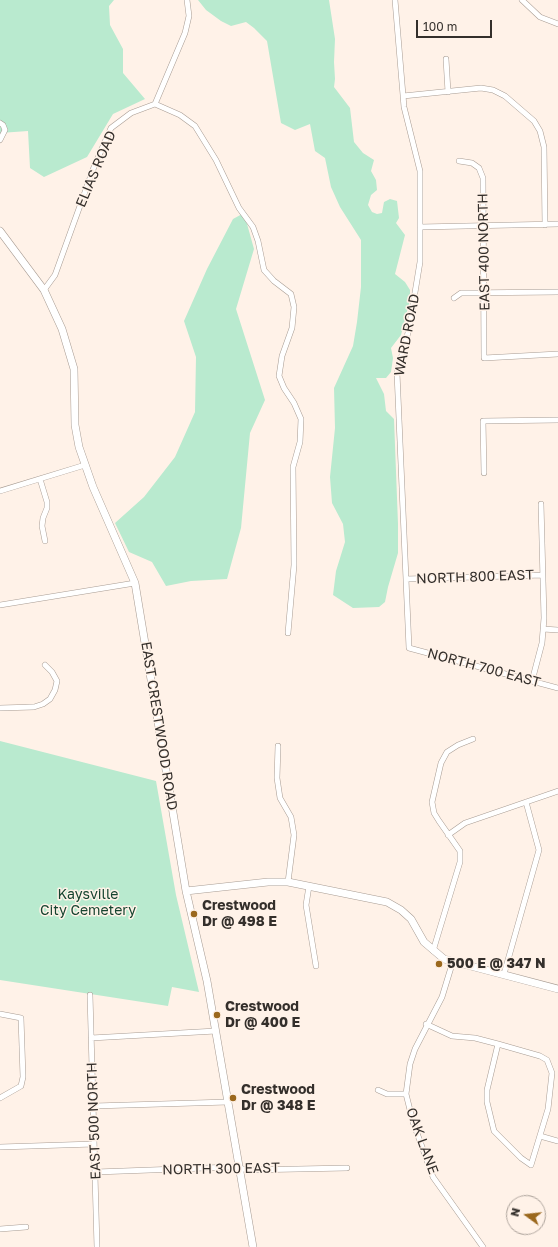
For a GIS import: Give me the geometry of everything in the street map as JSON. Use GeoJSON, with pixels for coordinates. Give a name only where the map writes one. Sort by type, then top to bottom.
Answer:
{"type":"FeatureCollection","features":[{"type":"Feature","properties":{"kind":"street"},"geometry":{"type":"LineString","coordinates":[[187,0],[189,16],[185,33],[155,104],[180,115],[195,126],[216,160],[239,208],[253,227],[258,241],[264,270],[274,281],[290,294],[294,306],[292,328],[282,356],[279,376],[301,419],[300,442],[294,466],[294,565],[288,633]]}},
{"type":"Feature","properties":{"kind":"street","name":"WARD ROAD"},"geometry":{"type":"LineString","coordinates":[[395,0],[402,96],[420,171],[420,262],[410,329],[397,373],[409,648]]}},
{"type":"Feature","properties":{"kind":"street"},"geometry":{"type":"LineString","coordinates":[[522,0],[540,17],[558,24]]}},
{"type":"Feature","properties":{"kind":"street"},"geometry":{"type":"LineString","coordinates":[[446,59],[448,92]]}},
{"type":"Feature","properties":{"kind":"street"},"geometry":{"type":"LineString","coordinates":[[402,96],[481,88],[493,90],[504,96],[534,121],[540,131],[544,147],[545,225]]}},
{"type":"Feature","properties":{"kind":"street","name":"ELIAS ROAD"},"geometry":{"type":"LineString","coordinates":[[44,290],[55,275],[94,167],[112,128],[131,113],[155,104]]}},
{"type":"Feature","properties":{"kind":"street"},"geometry":{"type":"LineString","coordinates":[[0,123],[4,125],[5,130],[0,140]]}},
{"type":"Feature","properties":{"kind":"street","name":"EAST 400 NORTH"},"geometry":{"type":"LineString","coordinates":[[459,161],[472,163],[479,168],[483,178],[485,293],[484,358],[558,354]]}},
{"type":"Feature","properties":{"kind":"street"},"geometry":{"type":"LineString","coordinates":[[420,227],[558,224]]}},
{"type":"Feature","properties":{"kind":"street","name":"EAST CRESTWOOD ROAD"},"geometry":{"type":"LineString","coordinates":[[0,231],[44,290],[62,329],[74,370],[75,425],[85,465],[135,583],[186,891],[207,981],[252,1247]]}},
{"type":"Feature","properties":{"kind":"street"},"geometry":{"type":"LineString","coordinates":[[454,298],[461,293],[558,292]]}},
{"type":"Feature","properties":{"kind":"street"},"geometry":{"type":"LineString","coordinates":[[484,472],[483,421],[558,420]]}},
{"type":"Feature","properties":{"kind":"street"},"geometry":{"type":"LineString","coordinates":[[0,491],[85,465]]}},
{"type":"Feature","properties":{"kind":"street"},"geometry":{"type":"LineString","coordinates":[[40,479],[47,502],[47,508],[42,518],[45,541]]}},
{"type":"Feature","properties":{"kind":"street"},"geometry":{"type":"LineString","coordinates":[[532,681],[542,643],[543,629],[542,504]]}},
{"type":"Feature","properties":{"kind":"street","name":"NORTH 800 EAST"},"geometry":{"type":"LineString","coordinates":[[406,579],[543,575]]}},
{"type":"Feature","properties":{"kind":"street"},"geometry":{"type":"LineString","coordinates":[[0,605],[135,583]]}},
{"type":"Feature","properties":{"kind":"street"},"geometry":{"type":"LineString","coordinates":[[543,629],[558,630]]}},
{"type":"Feature","properties":{"kind":"street","name":"NORTH 700 EAST"},"geometry":{"type":"LineString","coordinates":[[409,648],[558,688]]}},
{"type":"Feature","properties":{"kind":"street"},"geometry":{"type":"LineString","coordinates":[[0,708],[34,706],[43,704],[50,699],[55,690],[57,681],[52,672],[45,665]]}},
{"type":"Feature","properties":{"kind":"street"},"geometry":{"type":"LineString","coordinates":[[433,951],[460,862],[460,851],[434,813],[432,802],[441,763],[447,752],[458,745],[473,739]]}},
{"type":"Feature","properties":{"kind":"street"},"geometry":{"type":"LineString","coordinates":[[278,746],[277,778],[280,798],[291,817],[294,835],[288,882]]}},
{"type":"Feature","properties":{"kind":"street"},"geometry":{"type":"LineString","coordinates":[[448,835],[465,822],[558,791]]}},
{"type":"Feature","properties":{"kind":"street"},"geometry":{"type":"LineString","coordinates":[[504,974],[539,850],[526,802]]}},
{"type":"Feature","properties":{"kind":"street"},"geometry":{"type":"LineString","coordinates":[[186,891],[268,882],[288,882],[387,902],[397,907],[411,919],[424,942],[444,959],[558,989]]}},
{"type":"Feature","properties":{"kind":"street"},"geometry":{"type":"LineString","coordinates":[[309,886],[306,905],[316,966]]}},
{"type":"Feature","properties":{"kind":"street","name":"OAK LANE"},"geometry":{"type":"LineString","coordinates":[[453,961],[442,997],[426,1024],[415,1049],[410,1064],[406,1094],[412,1122],[433,1176],[482,1246]]}},
{"type":"Feature","properties":{"kind":"street","name":"EAST 500 NORTH"},"geometry":{"type":"LineString","coordinates":[[90,995],[97,1247]]}},
{"type":"Feature","properties":{"kind":"street"},"geometry":{"type":"LineString","coordinates":[[0,1014],[21,1018],[23,1077],[21,1086],[0,1098]]}},
{"type":"Feature","properties":{"kind":"street"},"geometry":{"type":"LineString","coordinates":[[426,1024],[452,1036],[475,1038],[498,1044],[540,1056],[547,1060],[552,1073],[548,1109],[531,1165],[521,1158],[494,1131],[487,1102],[487,1090],[498,1044]]}},
{"type":"Feature","properties":{"kind":"street"},"geometry":{"type":"LineString","coordinates":[[91,1038],[216,1031]]}},
{"type":"Feature","properties":{"kind":"street"},"geometry":{"type":"LineString","coordinates":[[378,1090],[387,1094],[406,1094]]}},
{"type":"Feature","properties":{"kind":"street"},"geometry":{"type":"LineString","coordinates":[[94,1106],[228,1102]]}},
{"type":"Feature","properties":{"kind":"street"},"geometry":{"type":"LineString","coordinates":[[540,1136],[558,1141]]}},
{"type":"Feature","properties":{"kind":"street"},"geometry":{"type":"LineString","coordinates":[[0,1147],[94,1144]]}},
{"type":"Feature","properties":{"kind":"street","name":"NORTH 300 EAST"},"geometry":{"type":"LineString","coordinates":[[96,1172],[232,1167],[240,1170],[347,1168]]}},
{"type":"Feature","properties":{"kind":"street"},"geometry":{"type":"LineString","coordinates":[[0,1229],[26,1227]]}},
{"type":"Feature","properties":{"kind":"green space"},"geometry":{"type":"Polygon","coordinates":[[[0,0],[114,0],[109,6],[110,25],[123,49],[123,73],[145,99],[113,114],[87,157],[44,177],[30,168],[28,131],[0,133],[0,0]]]}},
{"type":"Feature","properties":{"kind":"green space"},"geometry":{"type":"Polygon","coordinates":[[[198,0],[329,0],[335,39],[334,87],[350,108],[354,142],[363,153],[374,160],[371,171],[376,180],[377,190],[371,195],[368,205],[372,212],[377,214],[382,213],[384,202],[390,199],[397,201],[399,218],[396,223],[405,235],[395,274],[405,282],[410,290],[410,300],[401,335],[391,348],[393,358],[391,372],[386,378],[376,378],[384,394],[386,411],[394,419],[398,524],[398,553],[385,602],[379,607],[353,608],[333,595],[336,571],[345,542],[343,524],[332,503],[330,477],[335,428],[334,388],[353,346],[361,287],[361,240],[340,207],[331,187],[325,158],[315,151],[310,124],[295,130],[281,123],[267,41],[246,22],[231,26],[221,21],[206,10],[198,0]]]}},
{"type":"Feature","properties":{"kind":"green space"},"geometry":{"type":"Polygon","coordinates":[[[244,213],[254,249],[236,309],[265,400],[250,433],[241,528],[227,579],[191,581],[166,586],[152,562],[129,552],[115,523],[144,497],[175,457],[195,412],[196,357],[184,321],[207,269],[233,219],[244,213]]]}},
{"type":"Feature","properties":{"kind":"green space","name":"Kaysville City Cemetery"},"geometry":{"type":"Polygon","coordinates":[[[0,741],[156,781],[176,895],[199,992],[172,987],[168,1006],[0,980],[0,741]]]}},
{"type":"Feature","properties":{"kind":"place","name":"Crestwood Dr @ 498 E"},"geometry":{"type":"Point","coordinates":[194,914]}},
{"type":"Feature","properties":{"kind":"place","name":"500 E @ 347 N"},"geometry":{"type":"Point","coordinates":[439,964]}},
{"type":"Feature","properties":{"kind":"place","name":"Crestwood Dr @ 400 E"},"geometry":{"type":"Point","coordinates":[217,1015]}},
{"type":"Feature","properties":{"kind":"place","name":"Crestwood Dr @ 348 E"},"geometry":{"type":"Point","coordinates":[233,1098]}}]}
